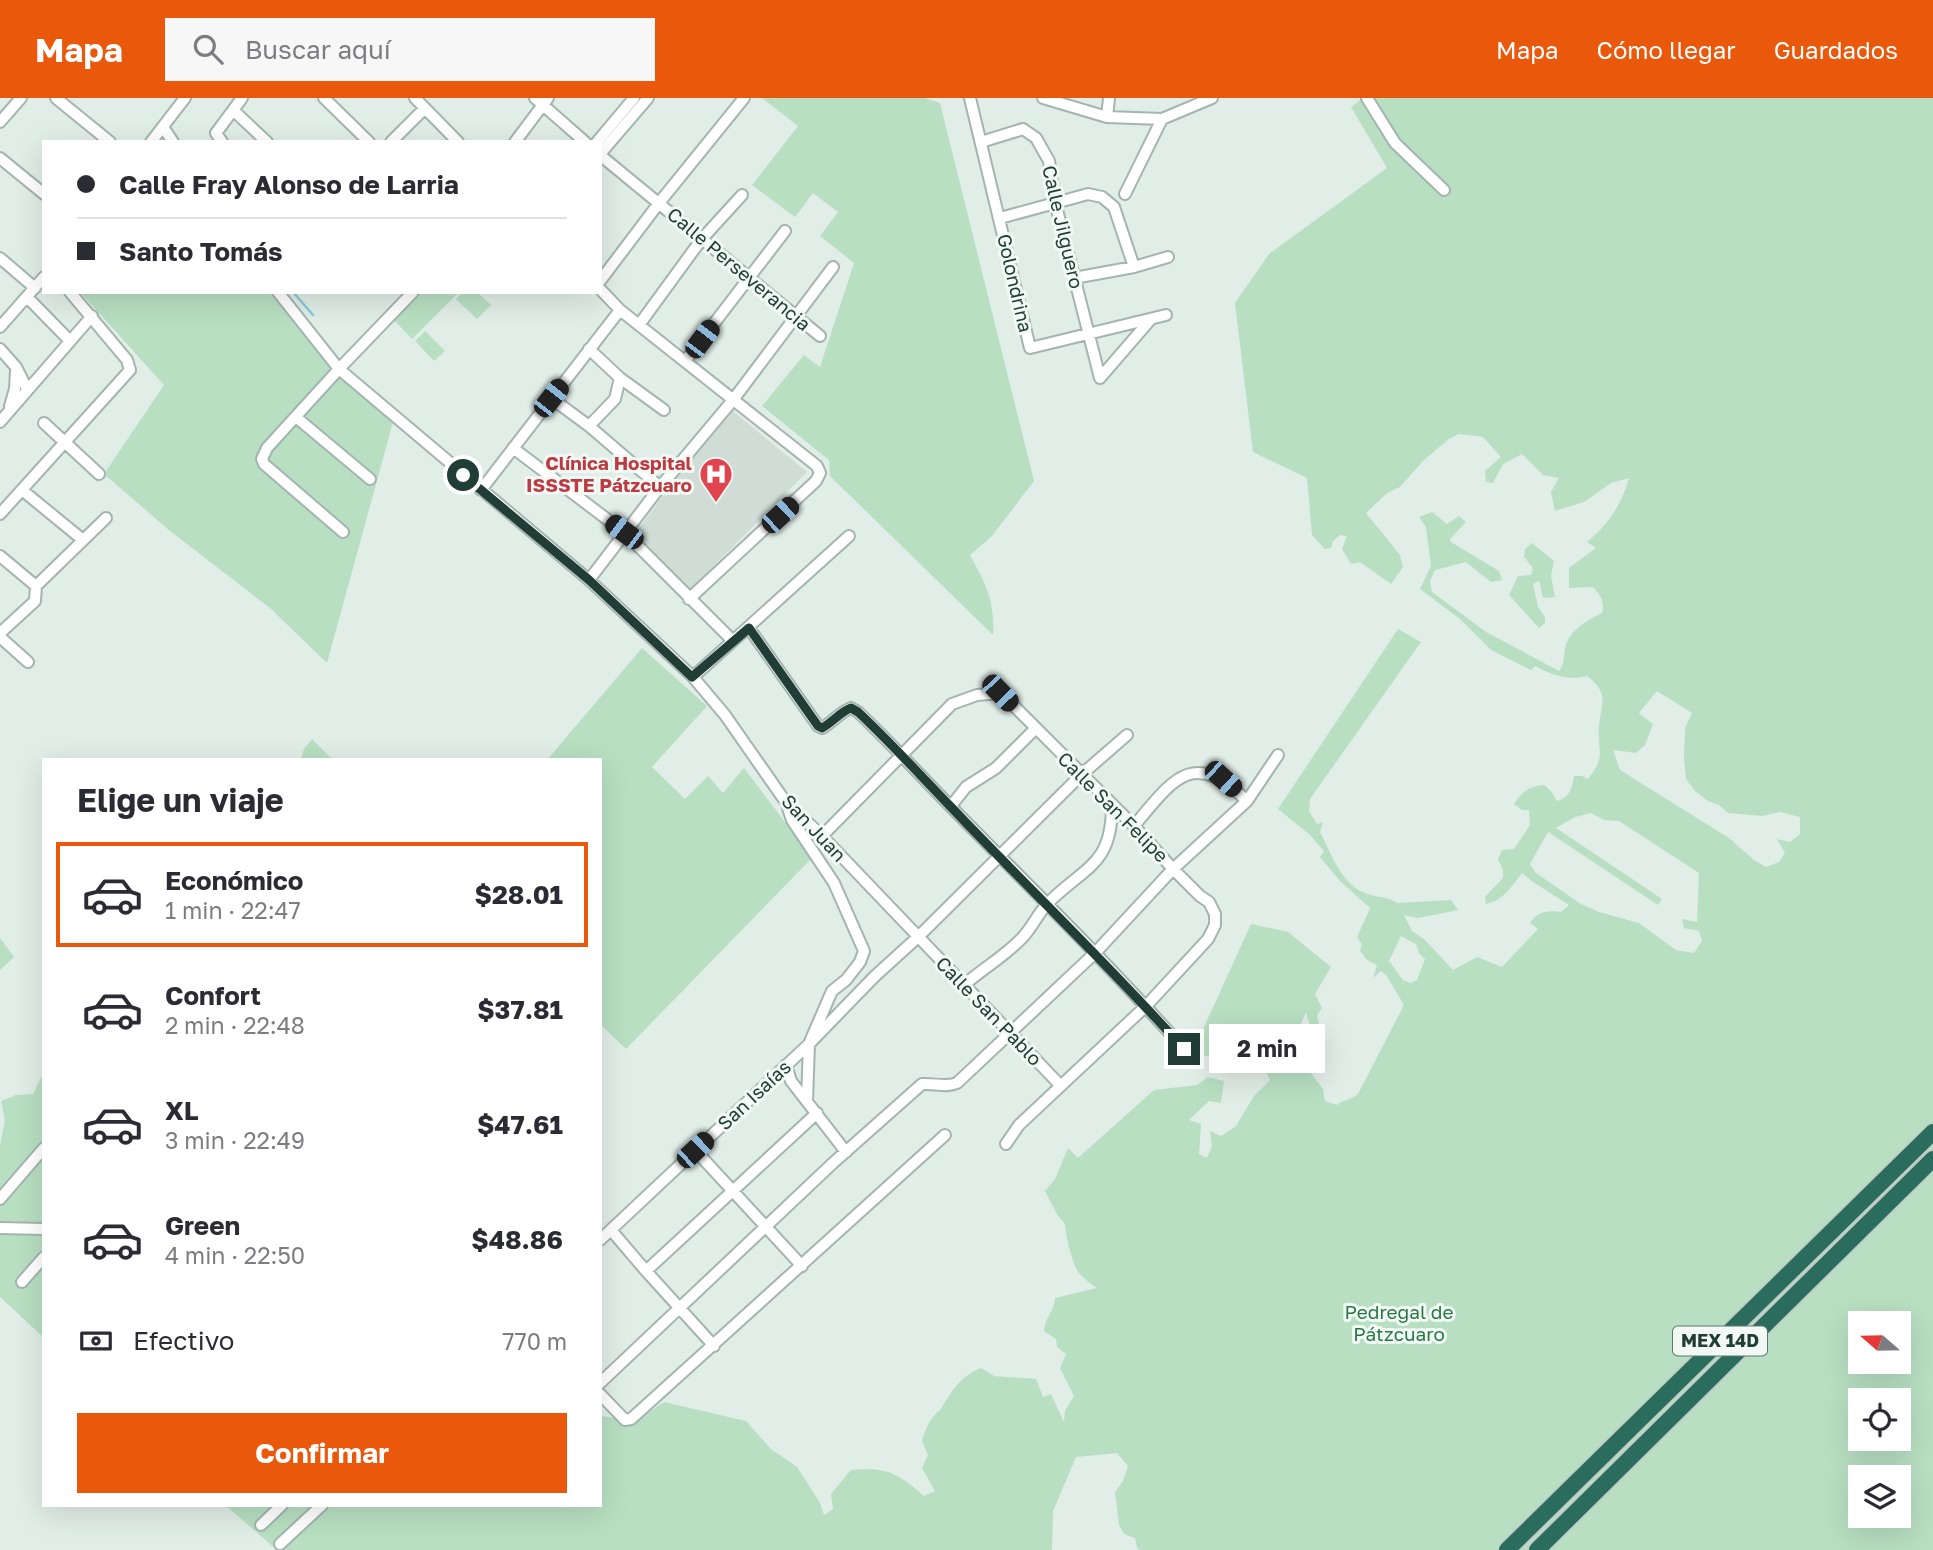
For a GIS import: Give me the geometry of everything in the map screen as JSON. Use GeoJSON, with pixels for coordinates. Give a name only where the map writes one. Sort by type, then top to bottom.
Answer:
{"type":"FeatureCollection","features":[{"type":"Feature","properties":{"kind":"highway","name":"MEX 14D"},"geometry":{"type":"LineString","coordinates":[[1507,1550],[1933,1132]]}},
{"type":"Feature","properties":{"kind":"highway","name":"MEX 14D"},"geometry":{"type":"LineString","coordinates":[[1537,1550],[1933,1160]]}},
{"type":"Feature","properties":{"kind":"street"},"geometry":{"type":"LineString","coordinates":[[0,122],[21,98]]}},
{"type":"Feature","properties":{"kind":"street"},"geometry":{"type":"LineString","coordinates":[[56,98],[108,140]]}},
{"type":"Feature","properties":{"kind":"street"},"geometry":{"type":"LineString","coordinates":[[153,140],[185,98]]}},
{"type":"Feature","properties":{"kind":"street"},"geometry":{"type":"LineString","coordinates":[[219,138],[242,98]]}},
{"type":"Feature","properties":{"kind":"street"},"geometry":{"type":"LineString","coordinates":[[324,98],[367,140]]}},
{"type":"Feature","properties":{"kind":"street"},"geometry":{"type":"LineString","coordinates":[[415,98],[456,140]]}},
{"type":"Feature","properties":{"kind":"street"},"geometry":{"type":"LineString","coordinates":[[599,140],[634,98]]}},
{"type":"Feature","properties":{"kind":"street"},"geometry":{"type":"LineString","coordinates":[[602,153],[648,98]]}},
{"type":"Feature","properties":{"kind":"street"},"geometry":{"type":"LineString","coordinates":[[602,278],[744,98]]}},
{"type":"Feature","properties":{"kind":"street","name":"Golondrina"},"geometry":{"type":"LineString","coordinates":[[970,98],[1030,348],[1090,333]]}},
{"type":"Feature","properties":{"kind":"street"},"geometry":{"type":"LineString","coordinates":[[1107,117],[1109,98]]}},
{"type":"Feature","properties":{"kind":"street"},"geometry":{"type":"LineString","coordinates":[[1049,99],[1107,117],[1162,119],[1212,98]]}},
{"type":"Feature","properties":{"kind":"street"},"geometry":{"type":"LineString","coordinates":[[1367,98],[1395,143],[1444,190]]}},
{"type":"Feature","properties":{"kind":"street"},"geometry":{"type":"LineString","coordinates":[[516,140],[540,100],[583,140]]}},
{"type":"Feature","properties":{"kind":"street"},"geometry":{"type":"LineString","coordinates":[[393,140],[425,108]]}},
{"type":"Feature","properties":{"kind":"street"},"geometry":{"type":"LineString","coordinates":[[233,110],[265,140]]}},
{"type":"Feature","properties":{"kind":"street"},"geometry":{"type":"LineString","coordinates":[[1125,194],[1162,119]]}},
{"type":"Feature","properties":{"kind":"street"},"geometry":{"type":"LineString","coordinates":[[163,127],[172,140]]}},
{"type":"Feature","properties":{"kind":"street","name":"Calle Jilguero"},"geometry":{"type":"LineString","coordinates":[[981,142],[1023,129],[1036,138],[1049,161],[1055,202],[1100,379],[1151,319]]}},
{"type":"Feature","properties":{"kind":"street","name":"Calle Perseverancia"},"geometry":{"type":"LineString","coordinates":[[602,157],[820,336]]}},
{"type":"Feature","properties":{"kind":"street"},"geometry":{"type":"LineString","coordinates":[[0,158],[42,192]]}},
{"type":"Feature","properties":{"kind":"street"},"geometry":{"type":"LineString","coordinates":[[1000,218],[1088,194],[1102,197],[1114,207],[1134,267]]}},
{"type":"Feature","properties":{"kind":"street"},"geometry":{"type":"LineString","coordinates":[[639,325],[701,240],[743,195]]}},
{"type":"Feature","properties":{"kind":"street"},"geometry":{"type":"LineString","coordinates":[[686,360],[785,231]]}},
{"type":"Feature","properties":{"kind":"street"},"geometry":{"type":"LineString","coordinates":[[1074,278],[1134,267],[1168,257]]}},
{"type":"Feature","properties":{"kind":"street"},"geometry":{"type":"LineString","coordinates":[[0,258],[70,341]]}},
{"type":"Feature","properties":{"kind":"street"},"geometry":{"type":"LineString","coordinates":[[589,580],[660,487],[733,400],[833,267]]}},
{"type":"Feature","properties":{"kind":"street"},"geometry":{"type":"LineString","coordinates":[[0,327],[42,279]]}},
{"type":"Feature","properties":{"kind":"street"},"geometry":{"type":"LineString","coordinates":[[602,291],[620,310],[817,466],[820,473],[816,481],[690,599]]}},
{"type":"Feature","properties":{"kind":"street"},"geometry":{"type":"LineString","coordinates":[[0,514],[130,370],[127,360],[72,294]]}},
{"type":"Feature","properties":{"kind":"street","name":"San Juan"},"geometry":{"type":"LineString","coordinates":[[280,294],[338,369],[589,580],[692,677],[725,715],[785,801],[918,937]]}},
{"type":"Feature","properties":{"kind":"street"},"geometry":{"type":"LineString","coordinates":[[343,532],[264,464],[262,458],[267,448],[297,418],[338,369],[411,294]]}},
{"type":"Feature","properties":{"kind":"street"},"geometry":{"type":"LineString","coordinates":[[481,490],[620,310]]}},
{"type":"Feature","properties":{"kind":"street"},"geometry":{"type":"LineString","coordinates":[[1090,333],[1166,315]]}},
{"type":"Feature","properties":{"kind":"street"},"geometry":{"type":"LineString","coordinates":[[0,422],[92,316]]}},
{"type":"Feature","properties":{"kind":"street"},"geometry":{"type":"LineString","coordinates":[[0,349],[16,367],[27,389]]}},
{"type":"Feature","properties":{"kind":"street"},"geometry":{"type":"LineString","coordinates":[[589,349],[620,378],[664,410]]}},
{"type":"Feature","properties":{"kind":"street"},"geometry":{"type":"LineString","coordinates":[[8,412],[15,389],[16,367]]}},
{"type":"Feature","properties":{"kind":"street"},"geometry":{"type":"LineString","coordinates":[[589,426],[615,399],[620,378]]}},
{"type":"Feature","properties":{"kind":"street"},"geometry":{"type":"LineString","coordinates":[[551,398],[589,426],[660,487]]}},
{"type":"Feature","properties":{"kind":"street"},"geometry":{"type":"LineString","coordinates":[[297,418],[370,479]]}},
{"type":"Feature","properties":{"kind":"street"},"geometry":{"type":"LineString","coordinates":[[44,423],[99,474]]}},
{"type":"Feature","properties":{"kind":"street"},"geometry":{"type":"LineString","coordinates":[[513,448],[624,532],[733,641]]}},
{"type":"Feature","properties":{"kind":"street"},"geometry":{"type":"LineString","coordinates":[[22,490],[83,540]]}},
{"type":"Feature","properties":{"kind":"street"},"geometry":{"type":"LineString","coordinates":[[28,662],[0,635],[35,601],[36,586],[106,518]]}},
{"type":"Feature","properties":{"kind":"street"},"geometry":{"type":"LineString","coordinates":[[692,677],[849,536]]}},
{"type":"Feature","properties":{"kind":"street"},"geometry":{"type":"LineString","coordinates":[[0,556],[36,586]]}},
{"type":"Feature","properties":{"kind":"street"},"geometry":{"type":"LineString","coordinates":[[749,628],[818,726],[822,728],[828,725],[844,710],[851,708],[858,712],[1095,953],[1184,1049]]}},
{"type":"Feature","properties":{"kind":"street","name":"Calle San Felipe"},"geometry":{"type":"LineString","coordinates":[[902,754],[952,704],[976,695],[1000,693],[1134,826],[1173,869],[1209,902],[1215,914],[1215,925],[1208,939],[1146,1006]]}},
{"type":"Feature","properties":{"kind":"street"},"geometry":{"type":"LineString","coordinates":[[951,807],[966,787],[996,768],[1035,729]]}},
{"type":"Feature","properties":{"kind":"street","name":"San Isaías"},"geometry":{"type":"LineString","coordinates":[[602,1238],[809,1044],[1081,775],[1127,735]]}},
{"type":"Feature","properties":{"kind":"street"},"geometry":{"type":"LineString","coordinates":[[822,836],[902,754]]}},
{"type":"Feature","properties":{"kind":"street"},"geometry":{"type":"LineString","coordinates":[[602,1381],[922,1084],[933,1083],[948,1087],[957,1083],[1095,953],[1173,869],[1247,801],[1279,755]]}},
{"type":"Feature","properties":{"kind":"street"},"geometry":{"type":"LineString","coordinates":[[1134,826],[1174,782],[1200,771],[1223,779],[1247,801]]}},
{"type":"Feature","properties":{"kind":"street"},"geometry":{"type":"LineString","coordinates":[[785,801],[792,820],[834,883],[864,951],[860,962],[846,981],[832,991],[809,1044],[807,1101]]}},
{"type":"Feature","properties":{"kind":"street"},"geometry":{"type":"LineString","coordinates":[[963,986],[1022,939],[1047,904],[1099,859],[1110,833],[1112,805]]}},
{"type":"Feature","properties":{"kind":"street","name":"Calle San Pablo"},"geometry":{"type":"LineString","coordinates":[[918,937],[1060,1085]]}},
{"type":"Feature","properties":{"kind":"street"},"geometry":{"type":"LineString","coordinates":[[1006,1144],[1019,1125],[1146,1006]]}},
{"type":"Feature","properties":{"kind":"street"},"geometry":{"type":"LineString","coordinates":[[786,1065],[791,1081],[846,1152]]}},
{"type":"Feature","properties":{"kind":"street"},"geometry":{"type":"LineString","coordinates":[[646,1270],[817,1113]]}},
{"type":"Feature","properties":{"kind":"street"},"geometry":{"type":"LineString","coordinates":[[602,1396],[625,1420],[631,1419],[945,1136]]}},
{"type":"Feature","properties":{"kind":"street"},"geometry":{"type":"LineString","coordinates":[[695,1150],[802,1266]]}},
{"type":"Feature","properties":{"kind":"street"},"geometry":{"type":"LineString","coordinates":[[0,1199],[42,1152]]}},
{"type":"Feature","properties":{"kind":"street"},"geometry":{"type":"LineString","coordinates":[[0,1228],[42,1229]]}},
{"type":"Feature","properties":{"kind":"street"},"geometry":{"type":"LineString","coordinates":[[611,1230],[714,1346]]}},
{"type":"Feature","properties":{"kind":"street"},"geometry":{"type":"LineString","coordinates":[[22,1282],[42,1259]]}},
{"type":"Feature","properties":{"kind":"street"},"geometry":{"type":"LineString","coordinates":[[261,1525],[280,1507]]}},
{"type":"Feature","properties":{"kind":"street"},"geometry":{"type":"LineString","coordinates":[[280,1544],[320,1507]]}},
{"type":"Feature","properties":{"kind":"shaded area","name":"Clínica Hospital ISSSTE Pátzcuaro"},"geometry":{"type":"Polygon","coordinates":[[[729,408],[807,472],[691,589],[633,536],[729,408]]]}},
{"type":"Feature","properties":{"kind":"green space"},"geometry":{"type":"Polygon","coordinates":[[[762,98],[925,98],[940,103],[1034,481],[992,536],[970,555],[988,593],[993,635],[830,476],[829,460],[762,406],[804,355],[820,367],[854,263],[820,236],[838,212],[813,193],[795,217],[752,185],[798,126],[762,98]]]}},
{"type":"Feature","properties":{"kind":"green space","name":"Pedregal de Pátzcuaro"},"geometry":{"type":"Polygon","coordinates":[[[1363,98],[1933,98],[1933,1550],[1140,1550],[1135,1538],[1124,1534],[1119,1525],[1115,1492],[1123,1481],[1128,1466],[1117,1453],[1076,1457],[1053,1511],[1052,1550],[277,1550],[227,1507],[602,1507],[602,1416],[637,1420],[664,1402],[746,1421],[771,1449],[797,1467],[820,1503],[824,1515],[833,1509],[831,1494],[851,1470],[873,1469],[890,1473],[906,1481],[924,1496],[935,1491],[922,1468],[928,1455],[922,1441],[925,1431],[958,1384],[981,1368],[994,1376],[1036,1379],[1043,1397],[1051,1394],[1064,1422],[1065,1411],[1074,1396],[1060,1368],[1066,1354],[1057,1347],[1056,1339],[1044,1331],[1045,1326],[1055,1298],[1097,1288],[1077,1269],[1065,1224],[1045,1191],[1055,1179],[1068,1148],[1078,1158],[1154,1090],[1197,1085],[1208,1077],[1224,1081],[1221,1103],[1209,1101],[1189,1120],[1201,1124],[1199,1154],[1207,1158],[1212,1146],[1210,1131],[1221,1136],[1236,1126],[1254,1096],[1270,1080],[1264,1067],[1269,1058],[1250,1050],[1190,1058],[1251,924],[1288,932],[1331,967],[1315,994],[1322,1008],[1317,1015],[1324,1046],[1316,1047],[1306,1012],[1283,1063],[1290,1068],[1307,1068],[1323,1089],[1325,1101],[1337,1105],[1358,1094],[1404,1005],[1386,975],[1381,971],[1373,978],[1377,965],[1367,960],[1360,951],[1362,944],[1357,937],[1370,908],[1340,881],[1320,857],[1324,851],[1310,835],[1278,809],[1398,629],[1421,642],[1310,799],[1309,811],[1317,824],[1323,822],[1320,832],[1338,867],[1349,882],[1369,895],[1397,903],[1451,900],[1458,910],[1418,918],[1404,915],[1412,931],[1424,939],[1453,970],[1477,957],[1502,967],[1538,929],[1530,923],[1536,916],[1544,912],[1561,912],[1569,905],[1522,873],[1497,900],[1486,904],[1485,897],[1503,878],[1498,859],[1502,850],[1514,849],[1530,825],[1529,810],[1522,810],[1514,804],[1520,796],[1530,788],[1544,785],[1557,801],[1570,792],[1574,776],[1588,779],[1594,771],[1600,754],[1601,693],[1587,676],[1560,676],[1535,666],[1531,670],[1491,650],[1460,619],[1420,589],[1431,566],[1426,527],[1419,517],[1432,512],[1447,524],[1459,516],[1466,522],[1450,539],[1451,542],[1499,571],[1502,580],[1491,582],[1466,562],[1435,570],[1430,581],[1432,592],[1486,632],[1559,671],[1570,636],[1584,623],[1602,613],[1603,609],[1601,598],[1593,587],[1569,588],[1569,568],[1596,548],[1587,542],[1613,513],[1629,478],[1611,483],[1584,502],[1555,511],[1551,492],[1559,478],[1543,475],[1522,454],[1503,464],[1493,483],[1486,482],[1485,471],[1501,457],[1483,437],[1459,434],[1424,460],[1400,487],[1387,493],[1366,513],[1400,555],[1403,567],[1391,584],[1360,562],[1351,564],[1342,549],[1347,536],[1340,535],[1333,541],[1331,548],[1325,549],[1312,535],[1307,478],[1253,452],[1235,303],[1269,254],[1387,168],[1351,107],[1363,98]],[[1657,691],[1639,713],[1653,724],[1645,745],[1636,753],[1613,750],[1620,770],[1729,838],[1766,867],[1779,862],[1785,853],[1777,839],[1790,842],[1800,834],[1800,817],[1780,812],[1762,816],[1728,813],[1695,791],[1686,779],[1684,758],[1685,728],[1692,713],[1657,691]],[[1591,813],[1575,817],[1556,828],[1662,899],[1658,905],[1548,832],[1530,864],[1536,873],[1581,904],[1639,923],[1676,950],[1694,953],[1702,941],[1699,931],[1684,928],[1682,919],[1697,922],[1699,873],[1619,821],[1604,820],[1591,813]],[[1401,936],[1389,961],[1403,980],[1411,983],[1417,980],[1425,959],[1416,944],[1401,936]]]}},
{"type":"Feature","properties":{"kind":"green space"},"geometry":{"type":"Polygon","coordinates":[[[82,294],[275,294],[329,367],[393,422],[327,663],[270,608],[170,531],[104,474],[164,385],[82,294]]]}},
{"type":"Feature","properties":{"kind":"green space"},"geometry":{"type":"Polygon","coordinates":[[[419,294],[457,294],[412,339],[394,320],[419,294]]]}},
{"type":"Feature","properties":{"kind":"green space"},"geometry":{"type":"Polygon","coordinates":[[[461,294],[479,294],[491,305],[477,319],[456,299],[461,294]]]}},
{"type":"Feature","properties":{"kind":"green space"},"geometry":{"type":"Polygon","coordinates":[[[425,331],[445,351],[434,361],[415,341],[425,331]]]}},
{"type":"Feature","properties":{"kind":"green space"},"geometry":{"type":"Polygon","coordinates":[[[1532,543],[1554,561],[1551,576],[1555,597],[1543,598],[1539,581],[1533,584],[1538,607],[1545,617],[1545,623],[1539,628],[1509,595],[1518,576],[1531,575],[1533,568],[1524,557],[1525,549],[1532,543]]]}},
{"type":"Feature","properties":{"kind":"green space"},"geometry":{"type":"Polygon","coordinates":[[[642,648],[707,706],[652,767],[685,799],[708,776],[723,793],[744,768],[812,858],[626,1049],[602,1026],[602,758],[549,758],[642,648]]]}},
{"type":"Feature","properties":{"kind":"green space"},"geometry":{"type":"Polygon","coordinates":[[[312,739],[331,758],[301,758],[312,739]]]}},
{"type":"Feature","properties":{"kind":"green space"},"geometry":{"type":"Polygon","coordinates":[[[0,938],[14,957],[0,970],[0,938]]]}},
{"type":"Feature","properties":{"kind":"green space"},"geometry":{"type":"Polygon","coordinates":[[[42,1076],[42,1336],[0,1297],[0,1145],[5,1120],[1,1101],[16,1095],[33,1094],[42,1076]]]}},
{"type":"Feature","properties":{"kind":"waterway"},"geometry":{"type":"LineString","coordinates":[[295,294],[313,315]]}},
{"type":"Feature","properties":{"kind":"place","name":"Clínica Hospital ISSSTE Pátzcuaro"},"geometry":{"type":"Point","coordinates":[716,504]}},
{"type":"Feature","properties":{"kind":"route"},"geometry":{"type":"LineString","coordinates":[[463,475],[570,567],[589,580],[692,677],[749,628],[818,726],[822,728],[828,725],[844,710],[851,708],[858,712],[1095,953],[1184,1049]]}}]}
